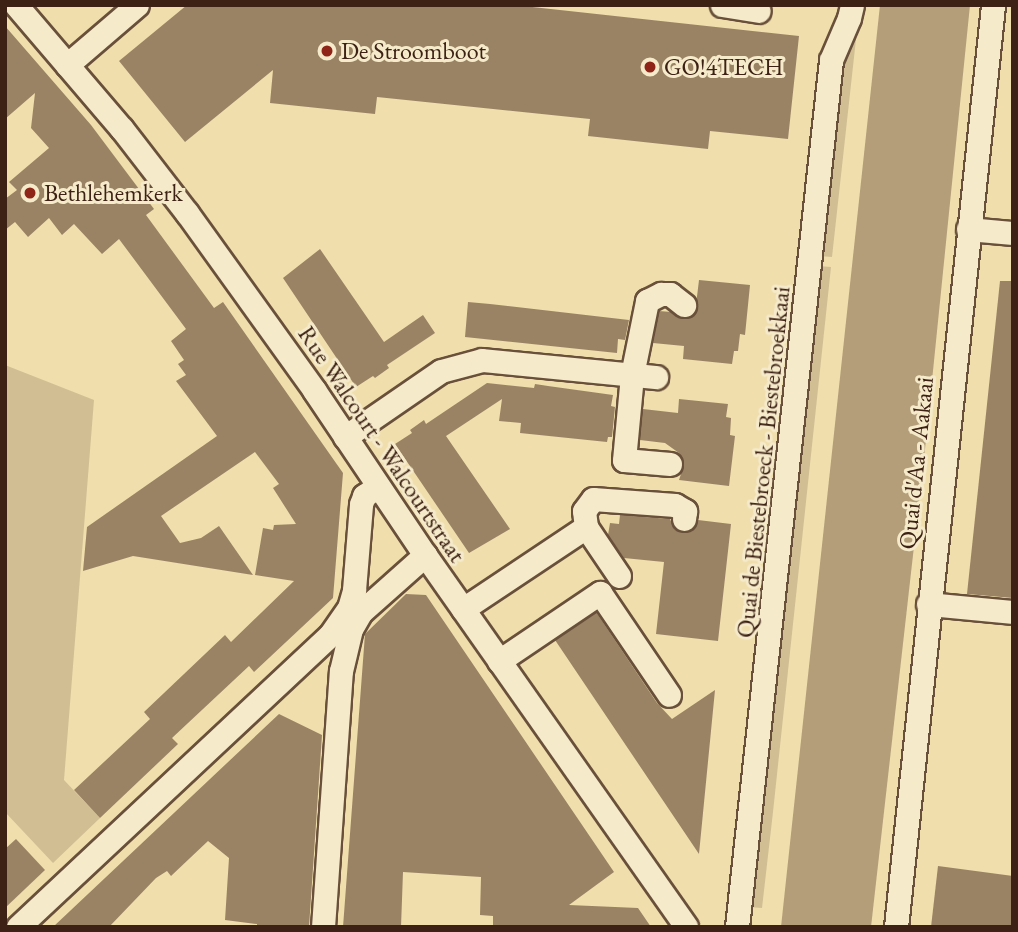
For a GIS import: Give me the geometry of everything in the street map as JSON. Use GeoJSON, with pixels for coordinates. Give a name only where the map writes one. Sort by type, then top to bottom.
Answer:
{"type":"FeatureCollection","features":[{"type":"Feature","properties":{"kind":"street"},"geometry":{"type":"LineString","coordinates":[[67,65],[137,5]]}},
{"type":"Feature","properties":{"kind":"street"},"geometry":{"type":"LineString","coordinates":[[722,5],[759,11]]}},
{"type":"Feature","properties":{"kind":"street","name":"Quai de Biestebroeck - Biestebroekkaai"},"geometry":{"type":"LineString","coordinates":[[737,927],[831,60],[846,27],[852,5]]}},
{"type":"Feature","properties":{"kind":"street","name":"Quai d'Aa - Aakaai"},"geometry":{"type":"LineString","coordinates":[[896,927],[993,5]]}},
{"type":"Feature","properties":{"kind":"street","name":"Rue Walcourt - Walcourtstraat"},"geometry":{"type":"LineString","coordinates":[[21,7],[187,213],[686,927]]}},
{"type":"Feature","properties":{"kind":"street"},"geometry":{"type":"LineString","coordinates":[[968,229],[1013,233]]}},
{"type":"Feature","properties":{"kind":"street"},"geometry":{"type":"LineString","coordinates":[[670,464],[624,460],[632,375],[647,301],[661,294],[670,294],[684,305]]}},
{"type":"Feature","properties":{"kind":"street"},"geometry":{"type":"LineString","coordinates":[[345,437],[441,372],[482,360],[656,377]]}},
{"type":"Feature","properties":{"kind":"street"},"geometry":{"type":"LineString","coordinates":[[323,927],[341,671],[355,610],[354,590],[361,504],[364,496],[379,486]]}},
{"type":"Feature","properties":{"kind":"street"},"geometry":{"type":"LineString","coordinates":[[619,576],[586,527],[584,511],[593,499],[675,505],[685,511],[684,519]]}},
{"type":"Feature","properties":{"kind":"street"},"geometry":{"type":"LineString","coordinates":[[463,609],[586,527]]}},
{"type":"Feature","properties":{"kind":"street"},"geometry":{"type":"LineString","coordinates":[[18,927],[355,610],[425,555]]}},
{"type":"Feature","properties":{"kind":"street"},"geometry":{"type":"LineString","coordinates":[[499,661],[600,593],[669,695]]}},
{"type":"Feature","properties":{"kind":"street"},"geometry":{"type":"LineString","coordinates":[[928,604],[1013,612]]}},
{"type":"Feature","properties":{"kind":"street"},"geometry":{"type":"LineString","coordinates":[[312,652],[341,671]]}},
{"type":"Feature","properties":{"kind":"shaded area"},"geometry":{"type":"Polygon","coordinates":[[[880,5],[970,5],[926,440],[871,927],[781,927],[880,5]]]}},
{"type":"Feature","properties":{"kind":"shaded area"},"geometry":{"type":"Polygon","coordinates":[[[858,21],[832,257],[819,256],[842,54],[858,21]]]}},
{"type":"Feature","properties":{"kind":"shaded area"},"geometry":{"type":"Polygon","coordinates":[[[818,266],[831,267],[773,812],[762,908],[749,907],[818,266]]]}},
{"type":"Feature","properties":{"kind":"shaded area"},"geometry":{"type":"Polygon","coordinates":[[[5,365],[94,400],[64,780],[100,818],[53,863],[5,812],[5,365]]]}},
{"type":"Feature","properties":{"kind":"building"},"geometry":{"type":"Polygon","coordinates":[[[187,5],[514,5],[799,36],[788,139],[710,131],[708,149],[588,136],[590,119],[377,97],[375,114],[270,103],[273,70],[185,142],[119,61],[187,5]]]}},
{"type":"Feature","properties":{"kind":"building"},"geometry":{"type":"Polygon","coordinates":[[[5,26],[91,125],[154,209],[146,215],[214,308],[223,302],[343,473],[333,598],[254,672],[249,666],[172,738],[178,744],[100,818],[74,790],[150,719],[144,712],[225,635],[231,642],[294,581],[255,575],[263,528],[273,530],[274,525],[296,524],[273,488],[279,484],[255,452],[161,516],[180,543],[201,538],[219,526],[253,575],[133,556],[83,571],[87,527],[217,436],[176,381],[186,375],[178,364],[184,360],[171,341],[186,329],[119,239],[102,254],[74,224],[62,235],[49,218],[28,237],[15,222],[5,230],[5,199],[17,190],[9,182],[49,148],[31,128],[35,93],[5,119],[5,26]]]}},
{"type":"Feature","properties":{"kind":"building"},"geometry":{"type":"Polygon","coordinates":[[[320,249],[384,342],[423,315],[435,333],[387,365],[389,368],[375,378],[373,376],[356,387],[283,278],[320,249]]]}},
{"type":"Feature","properties":{"kind":"building"},"geometry":{"type":"Polygon","coordinates":[[[699,280],[750,285],[745,335],[740,334],[738,351],[734,351],[732,364],[683,359],[684,346],[653,343],[659,311],[671,312],[683,319],[695,313],[699,280]]]}},
{"type":"Feature","properties":{"kind":"building"},"geometry":{"type":"Polygon","coordinates":[[[1000,281],[1013,281],[1013,598],[967,594],[1000,281]]]}},
{"type":"Feature","properties":{"kind":"building"},"geometry":{"type":"Polygon","coordinates":[[[468,302],[629,320],[625,340],[618,339],[617,353],[465,337],[468,302]]]}},
{"type":"Feature","properties":{"kind":"building"},"geometry":{"type":"Polygon","coordinates":[[[487,383],[534,388],[535,384],[613,395],[611,406],[615,407],[612,437],[608,437],[607,442],[520,433],[521,423],[499,421],[502,399],[446,436],[510,529],[469,553],[395,444],[412,433],[410,430],[424,420],[426,424],[487,383]]]}},
{"type":"Feature","properties":{"kind":"building"},"geometry":{"type":"Polygon","coordinates":[[[679,399],[728,404],[726,417],[731,418],[730,435],[735,436],[729,486],[679,480],[684,465],[679,453],[665,443],[640,440],[643,409],[678,413],[679,399]]]}},
{"type":"Feature","properties":{"kind":"building"},"geometry":{"type":"Polygon","coordinates":[[[620,515],[670,519],[675,530],[683,533],[695,528],[698,520],[731,524],[718,641],[656,634],[664,562],[624,558],[608,535],[610,523],[619,524],[620,515]]]}},
{"type":"Feature","properties":{"kind":"building"},"geometry":{"type":"Polygon","coordinates":[[[406,594],[426,595],[614,872],[569,905],[638,908],[651,927],[493,927],[493,916],[480,915],[481,877],[403,872],[401,927],[343,927],[365,634],[406,594]]]}},
{"type":"Feature","properties":{"kind":"building"},"geometry":{"type":"Polygon","coordinates":[[[596,612],[657,703],[672,719],[715,690],[699,854],[555,640],[596,612]]]}},
{"type":"Feature","properties":{"kind":"building"},"geometry":{"type":"Polygon","coordinates":[[[279,714],[322,735],[309,927],[257,927],[257,924],[225,920],[229,858],[208,841],[171,876],[167,871],[156,878],[109,927],[53,927],[279,714]]]}},
{"type":"Feature","properties":{"kind":"building"},"geometry":{"type":"Polygon","coordinates":[[[16,839],[45,870],[5,908],[5,849],[16,839]]]}},
{"type":"Feature","properties":{"kind":"building"},"geometry":{"type":"Polygon","coordinates":[[[938,866],[1013,876],[1013,927],[931,927],[938,866]]]}},
{"type":"Feature","properties":{"kind":"place","name":"De Stroomboot"},"geometry":{"type":"Point","coordinates":[327,51]}},
{"type":"Feature","properties":{"kind":"place","name":"GO!4TECH"},"geometry":{"type":"Point","coordinates":[650,67]}},
{"type":"Feature","properties":{"kind":"place","name":"Bethlehemkerk"},"geometry":{"type":"Point","coordinates":[30,193]}}]}
